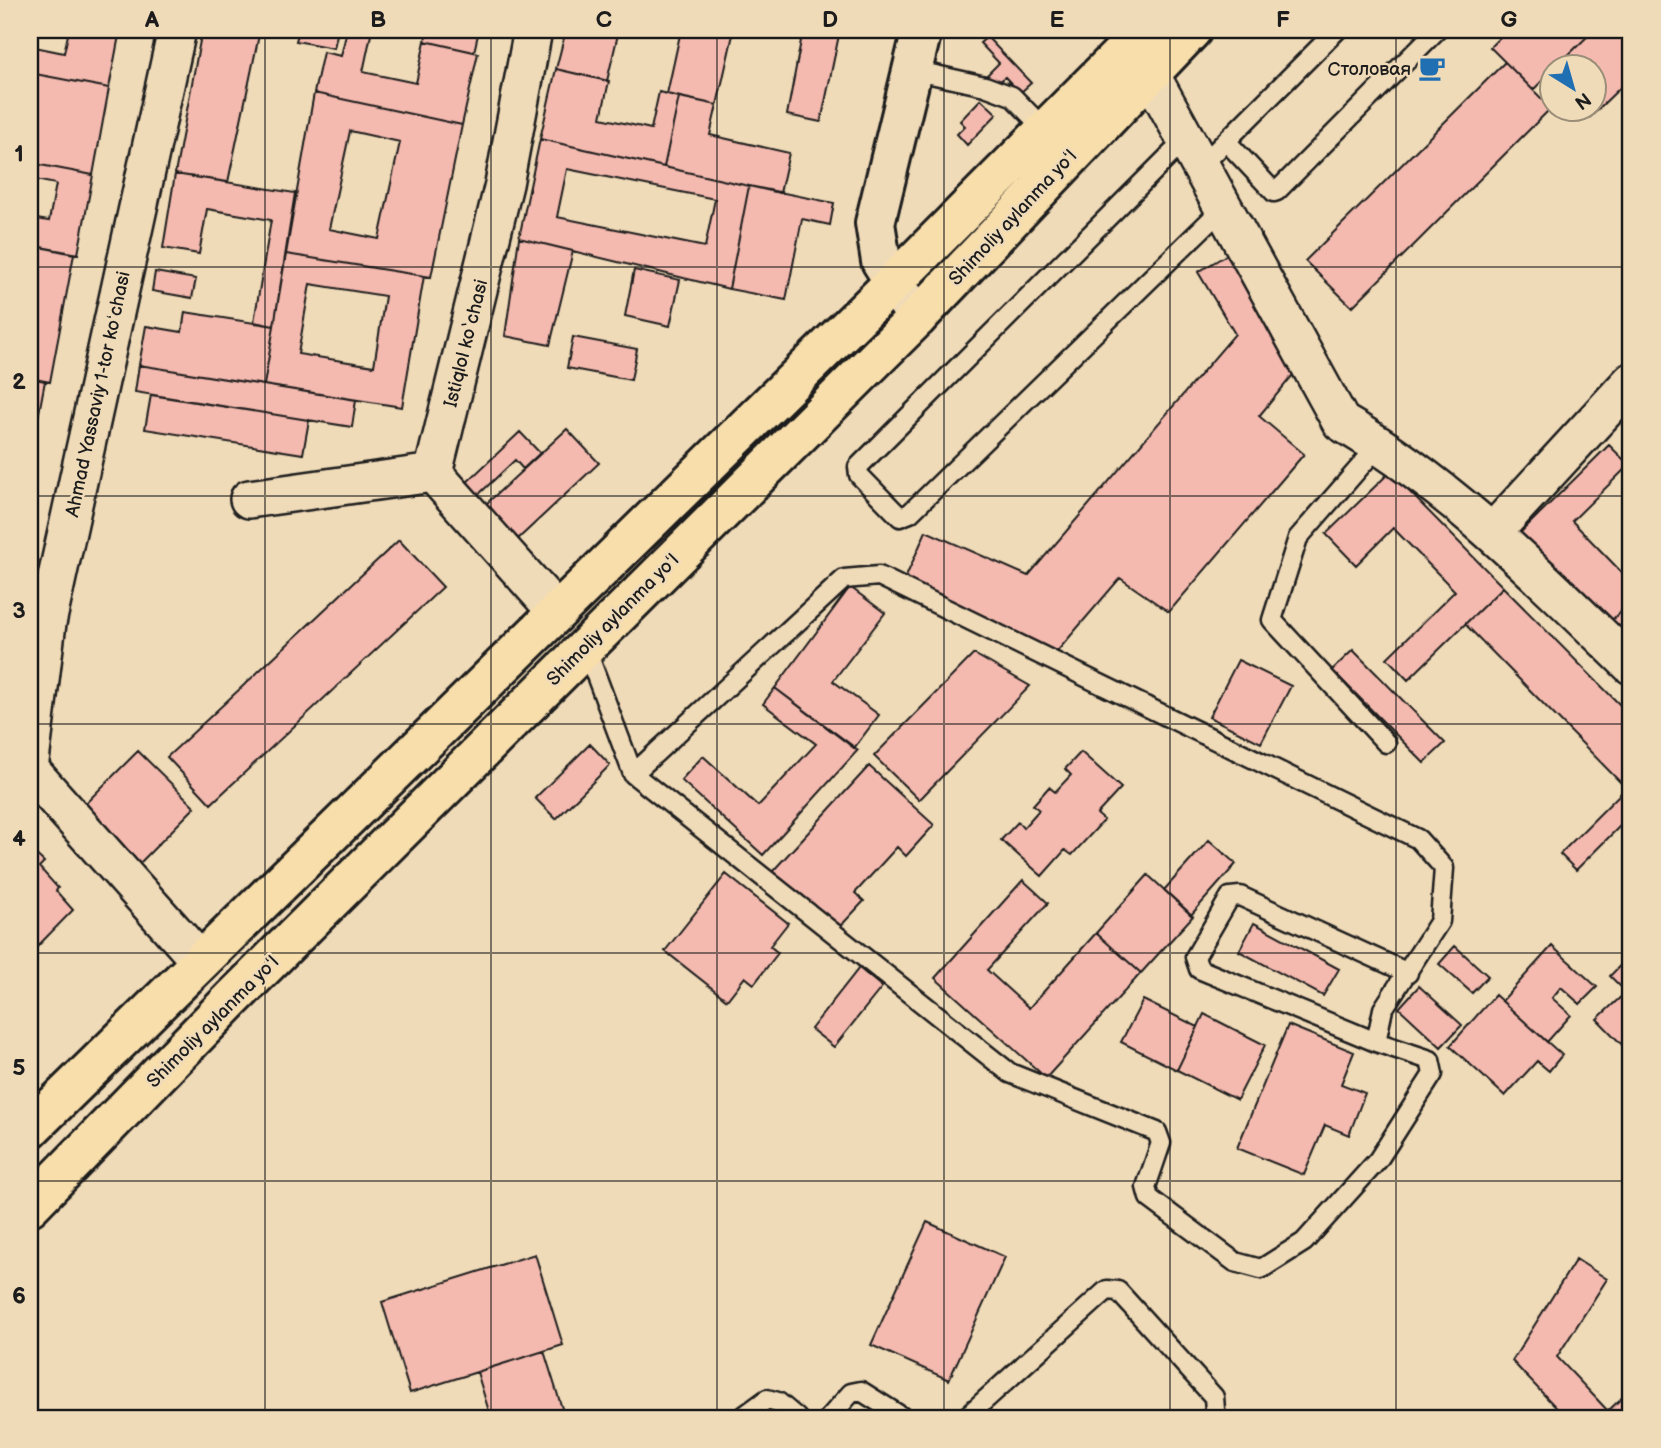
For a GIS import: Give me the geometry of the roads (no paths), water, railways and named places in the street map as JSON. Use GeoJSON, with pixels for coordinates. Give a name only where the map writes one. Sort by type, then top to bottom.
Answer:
{"type":"FeatureCollection","features":[{"type":"Feature","properties":{"kind":"main road","name":"Shimoliy aylanma yoʻl"},"geometry":{"type":"LineString","coordinates":[[30,1129],[894,282],[1145,30]]}},
{"type":"Feature","properties":{"kind":"main road","name":"Shimoliy aylanma yoʻl"},"geometry":{"type":"LineString","coordinates":[[30,1206],[233,998],[917,318],[1192,30]]}},
{"type":"Feature","properties":{"kind":"street","name":"Ahmad Yassaviy 1-tor koʻchasi"},"geometry":{"type":"LineString","coordinates":[[30,761],[38,621],[177,30]]}},
{"type":"Feature","properties":{"kind":"street","name":"Istiqlol ko‘chasi"},"geometry":{"type":"LineString","coordinates":[[433,473],[504,184],[533,30]]}},
{"type":"Feature","properties":{"kind":"street"},"geometry":{"type":"LineString","coordinates":[[917,318],[881,261],[875,223],[922,30]]}},
{"type":"Feature","properties":{"kind":"street"},"geometry":{"type":"LineString","coordinates":[[1149,72],[1341,422],[1380,444],[1493,532],[1631,665]]}},
{"type":"Feature","properties":{"kind":"street"},"geometry":{"type":"LineString","coordinates":[[1493,532],[1631,382]]}},
{"type":"Feature","properties":{"kind":"street"},"geometry":{"type":"LineString","coordinates":[[249,499],[433,473],[557,612]]}},
{"type":"Feature","properties":{"kind":"street"},"geometry":{"type":"LineString","coordinates":[[30,770],[200,961]]}},
{"type":"Feature","properties":{"kind":"lane"},"geometry":{"type":"LineString","coordinates":[[1223,208],[910,513],[900,517],[859,475],[858,467],[1193,153],[1226,141],[1337,30]]}},
{"type":"Feature","properties":{"kind":"lane"},"geometry":{"type":"LineString","coordinates":[[1226,141],[1274,191],[1277,191],[1437,30]]}},
{"type":"Feature","properties":{"kind":"lane"},"geometry":{"type":"LineString","coordinates":[[913,70],[985,86],[1012,96],[1045,130]]}},
{"type":"Feature","properties":{"kind":"lane"},"geometry":{"type":"LineString","coordinates":[[1380,444],[1298,538],[1272,620],[1387,743]]}},
{"type":"Feature","properties":{"kind":"lane"},"geometry":{"type":"LineString","coordinates":[[632,774],[844,579],[879,576],[1418,839],[1444,868],[1440,921],[1383,1009],[1376,1042]]}},
{"type":"Feature","properties":{"kind":"lane"},"geometry":{"type":"LineString","coordinates":[[585,646],[632,774],[1010,1073],[1157,1132],[1161,1143],[1146,1188],[1149,1198],[1235,1262],[1261,1269],[1304,1242],[1378,1160],[1433,1074],[1430,1060],[1376,1042],[1199,969],[1195,957],[1230,897],[1240,896],[1408,972]]}},
{"type":"Feature","properties":{"kind":"lane"},"geometry":{"type":"LineString","coordinates":[[965,1418],[1107,1290],[1118,1291],[1214,1397],[1215,1410],[1210,1418]]}},
{"type":"Feature","properties":{"kind":"lane"},"geometry":{"type":"LineString","coordinates":[[830,1418],[851,1393],[861,1391],[904,1418]]}},
{"type":"Feature","properties":{"kind":"lane"},"geometry":{"type":"LineString","coordinates":[[741,1418],[766,1399],[778,1402],[797,1418]]}},
{"type":"Feature","properties":{"kind":"place","name":"Столовая"},"geometry":{"type":"Point","coordinates":[1432,68]}}]}
